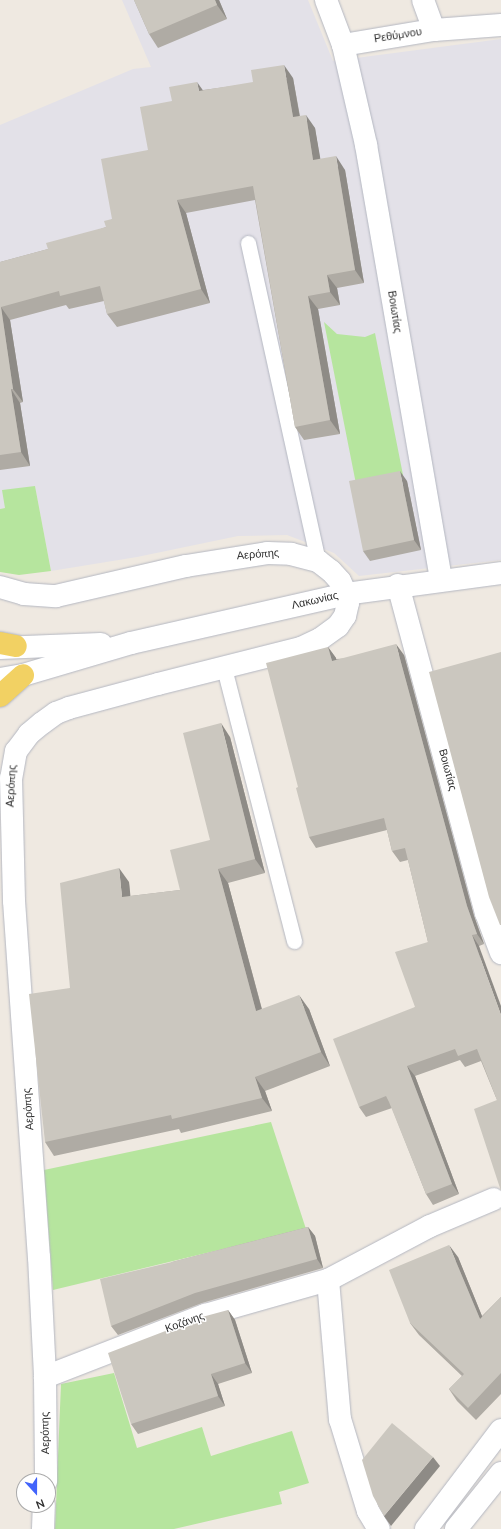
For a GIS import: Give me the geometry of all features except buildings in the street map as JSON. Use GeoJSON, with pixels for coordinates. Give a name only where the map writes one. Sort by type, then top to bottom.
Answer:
{"type":"FeatureCollection","features":[{"type":"Feature","properties":{"kind":"main road"},"geometry":{"type":"LineString","coordinates":[[0,696],[23,675]]}},
{"type":"Feature","properties":{"kind":"street"},"geometry":{"type":"LineString","coordinates":[[326,0],[343,45]]}},
{"type":"Feature","properties":{"kind":"street"},"geometry":{"type":"LineString","coordinates":[[423,0],[434,30]]}},
{"type":"Feature","properties":{"kind":"street","name":"Ρεθύμνου"},"geometry":{"type":"LineString","coordinates":[[343,45],[434,30],[501,25]]}},
{"type":"Feature","properties":{"kind":"street","name":"Βοιωτίας"},"geometry":{"type":"LineString","coordinates":[[343,45],[366,145],[441,580]]}},
{"type":"Feature","properties":{"kind":"street","name":"Αερόπης"},"geometry":{"type":"LineString","coordinates":[[0,587],[24,594],[56,596],[186,566],[255,554],[291,554],[318,561],[331,572],[340,582],[346,594],[348,603],[345,616],[338,626],[320,639],[292,651],[104,698],[56,714],[29,734],[20,745],[14,757],[11,778],[10,816],[14,901],[38,1241],[45,1377],[46,1473]]}},
{"type":"Feature","properties":{"kind":"street","name":"Λακωνίας"},"geometry":{"type":"LineString","coordinates":[[0,680],[23,675],[131,643],[346,594],[501,573]]}},
{"type":"Feature","properties":{"kind":"street","name":"Βοιωτίας"},"geometry":{"type":"LineString","coordinates":[[398,586],[486,913],[501,953]]}},
{"type":"Feature","properties":{"kind":"street","name":"Λακωνίας"},"geometry":{"type":"LineString","coordinates":[[5,646],[131,643]]}},
{"type":"Feature","properties":{"kind":"street","name":"Κοζάνης"},"geometry":{"type":"LineString","coordinates":[[45,1377],[205,1315],[328,1280],[430,1226],[494,1198]]}},
{"type":"Feature","properties":{"kind":"street"},"geometry":{"type":"LineString","coordinates":[[328,1280],[340,1418],[368,1512],[378,1529]]}},
{"type":"Feature","properties":{"kind":"street"},"geometry":{"type":"LineString","coordinates":[[426,1529],[501,1430]]}},
{"type":"Feature","properties":{"kind":"street"},"geometry":{"type":"LineString","coordinates":[[456,1529],[501,1473]]}},
{"type":"Feature","properties":{"kind":"street"},"geometry":{"type":"LineString","coordinates":[[43,1529],[44,1513]]}},
{"type":"Feature","properties":{"kind":"lane"},"geometry":{"type":"LineString","coordinates":[[248,243],[318,561]]}},
{"type":"Feature","properties":{"kind":"lane"},"geometry":{"type":"LineString","coordinates":[[224,668],[294,941]]}},
{"type":"Feature","properties":{"kind":"shaded area"},"geometry":{"type":"Polygon","coordinates":[[[122,0],[308,0],[333,61],[501,39],[501,560],[359,576],[334,553],[287,535],[238,536],[137,557],[51,571],[35,486],[5,508],[0,509],[0,125],[133,69],[151,67],[122,0]]]}},
{"type":"Feature","properties":{"kind":"green space"},"geometry":{"type":"Polygon","coordinates":[[[324,322],[337,334],[365,337],[375,333],[403,475],[356,484],[324,322]]]}},
{"type":"Feature","properties":{"kind":"green space"},"geometry":{"type":"Polygon","coordinates":[[[35,486],[51,571],[19,575],[0,572],[0,509],[5,508],[2,490],[35,486]]]}},
{"type":"Feature","properties":{"kind":"green space"},"geometry":{"type":"Polygon","coordinates":[[[271,1122],[306,1229],[53,1290],[44,1170],[271,1122]]]}},
{"type":"Feature","properties":{"kind":"green space"},"geometry":{"type":"Polygon","coordinates":[[[114,1373],[137,1448],[202,1427],[211,1456],[292,1431],[309,1483],[279,1492],[282,1504],[174,1529],[55,1529],[61,1384],[114,1373]]]}}]}
